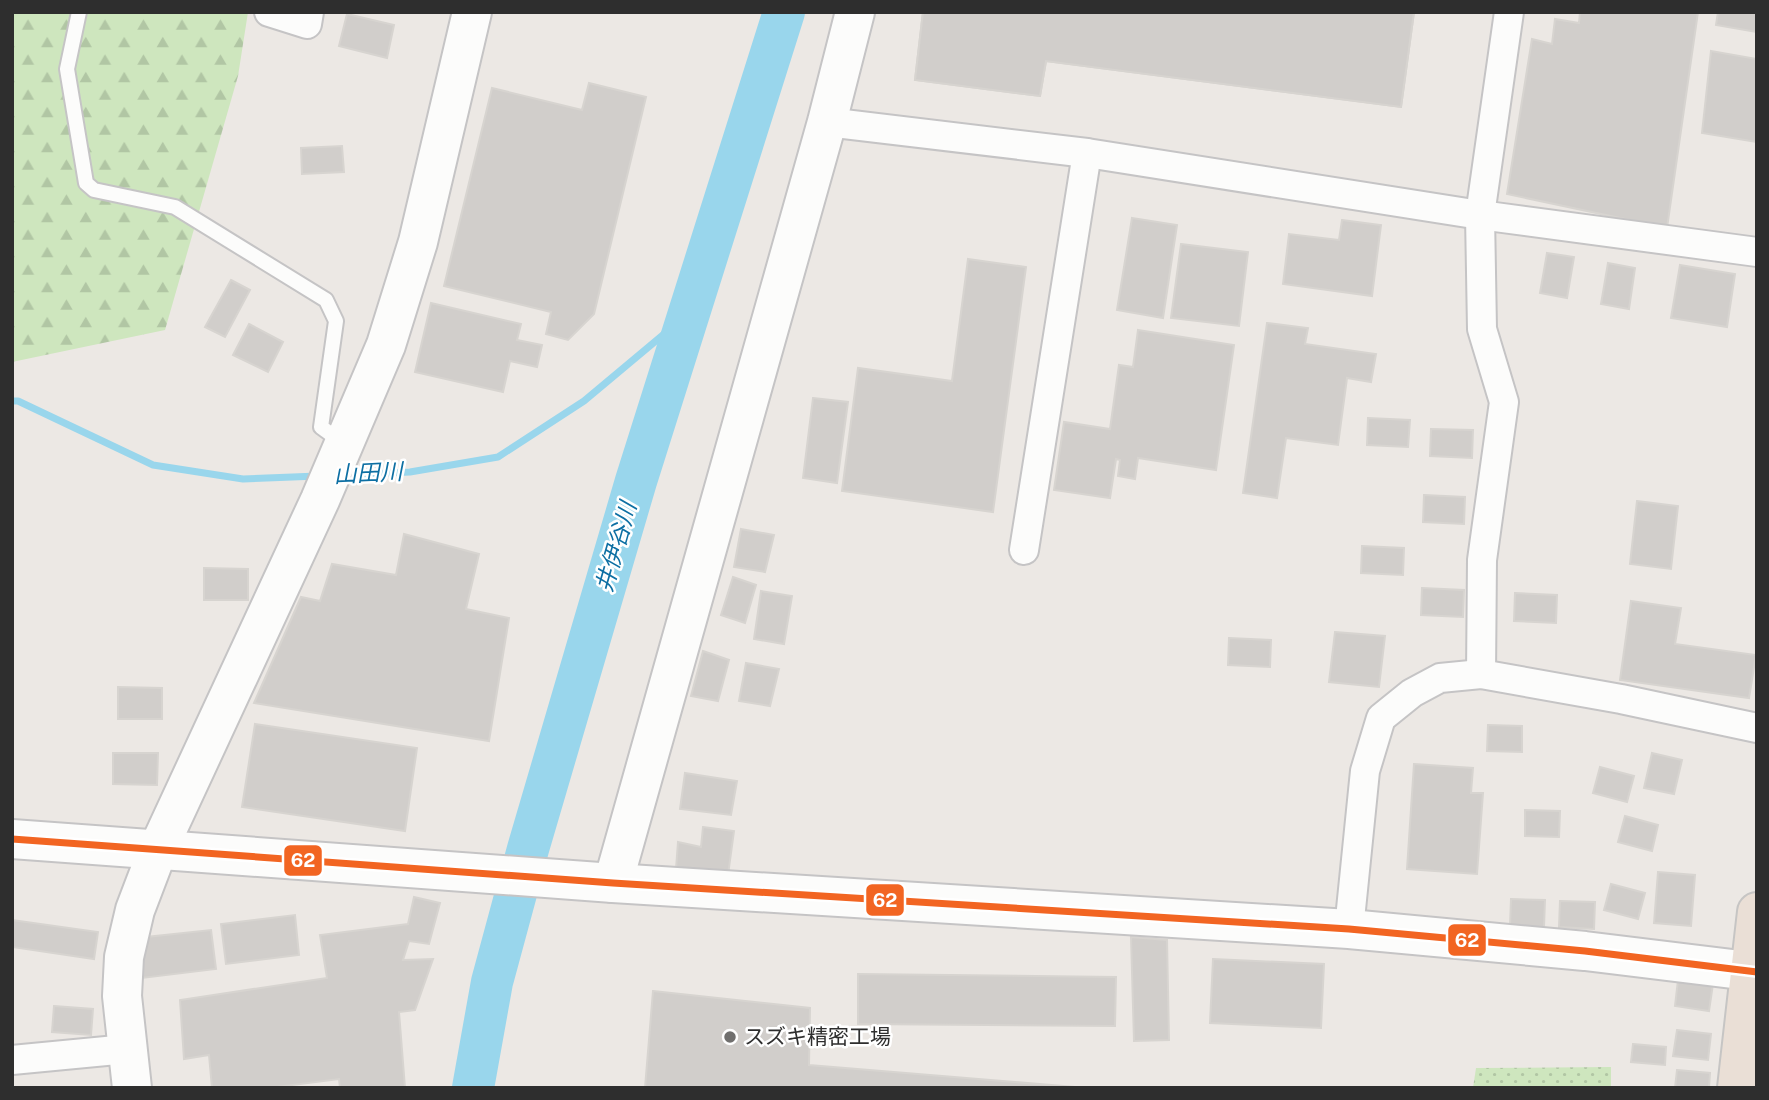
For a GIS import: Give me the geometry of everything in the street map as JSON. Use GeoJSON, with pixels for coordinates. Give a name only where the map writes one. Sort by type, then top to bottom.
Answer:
{"type":"FeatureCollection","features":[{"type":"Feature","properties":{"kind":"highway"},"geometry":{"type":"LineString","coordinates":[[1744,1072],[1757,912]]}},
{"type":"Feature","properties":{"kind":"street"},"geometry":{"type":"LineString","coordinates":[[269,12],[307,24],[309,12]]}},
{"type":"Feature","properties":{"kind":"street"},"geometry":{"type":"LineString","coordinates":[[132,1088],[122,996],[124,957],[135,909],[159,847],[320,500],[386,345],[418,242],[472,12]]}},
{"type":"Feature","properties":{"kind":"street"},"geometry":{"type":"LineString","coordinates":[[596,881],[827,121],[855,12]]}},
{"type":"Feature","properties":{"kind":"street"},"geometry":{"type":"LineString","coordinates":[[1481,674],[1482,560],[1504,402],[1482,329],[1480,215],[1509,12]]}},
{"type":"Feature","properties":{"kind":"street"},"geometry":{"type":"LineString","coordinates":[[827,121],[1087,153],[1480,215],[1757,252]]}},
{"type":"Feature","properties":{"kind":"street"},"geometry":{"type":"LineString","coordinates":[[1024,550],[1087,153]]}},
{"type":"Feature","properties":{"kind":"street"},"geometry":{"type":"LineString","coordinates":[[1349,929],[1365,771],[1381,718],[1412,693],[1440,678],[1481,674],[1621,698],[1757,729]]}},
{"type":"Feature","properties":{"kind":"street"},"geometry":{"type":"LineString","coordinates":[[12,839],[159,847],[596,881],[1349,929],[1752,971]]}},
{"type":"Feature","properties":{"kind":"street"},"geometry":{"type":"LineString","coordinates":[[12,1060],[127,1049]]}},
{"type":"Feature","properties":{"kind":"lane"},"geometry":{"type":"LineString","coordinates":[[79,12],[67,69],[86,183],[94,190],[175,207],[326,300],[336,321],[321,427],[341,449]]}},
{"type":"Feature","properties":{"kind":"green space"},"geometry":{"type":"Polygon","coordinates":[[[12,12],[248,12],[238,76],[165,330],[12,362],[12,12]]]}},
{"type":"Feature","properties":{"kind":"green space"},"geometry":{"type":"Polygon","coordinates":[[[1611,1067],[1611,1088],[1473,1088],[1476,1068],[1611,1067]]]}},
{"type":"Feature","properties":{"kind":"building"},"geometry":{"type":"Polygon","coordinates":[[[923,12],[1032,12],[1029,37],[1064,44],[1068,12],[1414,12],[1401,107],[1046,61],[1040,96],[915,80],[923,12]]]}},
{"type":"Feature","properties":{"kind":"building"},"geometry":{"type":"Polygon","coordinates":[[[923,12],[1414,12],[1401,107],[1046,61],[1040,96],[915,80],[923,12]]]}},
{"type":"Feature","properties":{"kind":"building"},"geometry":{"type":"Polygon","coordinates":[[[1580,12],[1698,12],[1667,228],[1507,194],[1532,39],[1552,44],[1555,19],[1579,23],[1580,12]]]}},
{"type":"Feature","properties":{"kind":"building"},"geometry":{"type":"Polygon","coordinates":[[[1718,12],[1757,12],[1757,32],[1716,25],[1718,12]]]}},
{"type":"Feature","properties":{"kind":"building"},"geometry":{"type":"Polygon","coordinates":[[[347,14],[394,25],[387,58],[339,46],[347,14]]]}},
{"type":"Feature","properties":{"kind":"building"},"geometry":{"type":"Polygon","coordinates":[[[1711,51],[1757,59],[1757,142],[1702,133],[1711,51]]]}},
{"type":"Feature","properties":{"kind":"building"},"geometry":{"type":"Polygon","coordinates":[[[589,83],[646,97],[594,314],[568,340],[546,334],[551,312],[444,286],[492,88],[582,110],[589,83]]]}},
{"type":"Feature","properties":{"kind":"building"},"geometry":{"type":"Polygon","coordinates":[[[342,146],[344,172],[302,174],[301,148],[342,146]]]}},
{"type":"Feature","properties":{"kind":"building"},"geometry":{"type":"Polygon","coordinates":[[[1132,218],[1177,225],[1163,318],[1117,310],[1132,218]]]}},
{"type":"Feature","properties":{"kind":"building"},"geometry":{"type":"Polygon","coordinates":[[[1342,220],[1381,225],[1372,296],[1283,284],[1289,234],[1339,240],[1342,220]]]}},
{"type":"Feature","properties":{"kind":"building"},"geometry":{"type":"Polygon","coordinates":[[[1181,244],[1248,252],[1239,326],[1171,318],[1181,244]]]}},
{"type":"Feature","properties":{"kind":"building"},"geometry":{"type":"Polygon","coordinates":[[[1547,253],[1574,257],[1567,298],[1540,293],[1547,253]]]}},
{"type":"Feature","properties":{"kind":"building"},"geometry":{"type":"Polygon","coordinates":[[[968,259],[1026,267],[993,512],[842,491],[858,368],[952,381],[968,259]]]}},
{"type":"Feature","properties":{"kind":"building"},"geometry":{"type":"Polygon","coordinates":[[[1608,263],[1635,268],[1629,309],[1601,304],[1608,263]]]}},
{"type":"Feature","properties":{"kind":"building"},"geometry":{"type":"Polygon","coordinates":[[[1680,265],[1735,274],[1727,327],[1671,318],[1680,265]]]}},
{"type":"Feature","properties":{"kind":"building"},"geometry":{"type":"Polygon","coordinates":[[[231,280],[250,290],[225,337],[205,327],[231,280]]]}},
{"type":"Feature","properties":{"kind":"building"},"geometry":{"type":"Polygon","coordinates":[[[431,303],[521,324],[517,340],[542,345],[537,367],[510,361],[503,392],[415,372],[431,303]]]}},
{"type":"Feature","properties":{"kind":"building"},"geometry":{"type":"Polygon","coordinates":[[[1267,323],[1308,328],[1305,344],[1376,354],[1371,382],[1347,378],[1338,445],[1286,438],[1277,498],[1243,493],[1267,323]]]}},
{"type":"Feature","properties":{"kind":"building"},"geometry":{"type":"Polygon","coordinates":[[[249,324],[283,342],[268,372],[233,355],[249,324]]]}},
{"type":"Feature","properties":{"kind":"building"},"geometry":{"type":"Polygon","coordinates":[[[1138,330],[1234,345],[1216,470],[1138,458],[1135,479],[1118,476],[1120,460],[1116,459],[1110,498],[1054,490],[1064,422],[1110,429],[1119,365],[1133,367],[1138,330]]]}},
{"type":"Feature","properties":{"kind":"building"},"geometry":{"type":"Polygon","coordinates":[[[813,398],[848,402],[837,483],[803,478],[813,398]]]}},
{"type":"Feature","properties":{"kind":"building"},"geometry":{"type":"Polygon","coordinates":[[[1368,418],[1410,420],[1408,447],[1367,445],[1368,418]]]}},
{"type":"Feature","properties":{"kind":"building"},"geometry":{"type":"Polygon","coordinates":[[[1431,429],[1473,430],[1472,458],[1430,456],[1431,429]]]}},
{"type":"Feature","properties":{"kind":"building"},"geometry":{"type":"Polygon","coordinates":[[[1424,495],[1465,497],[1464,524],[1423,522],[1424,495]]]}},
{"type":"Feature","properties":{"kind":"building"},"geometry":{"type":"Polygon","coordinates":[[[1637,501],[1678,506],[1671,569],[1630,564],[1637,501]]]}},
{"type":"Feature","properties":{"kind":"building"},"geometry":{"type":"Polygon","coordinates":[[[741,529],[774,535],[765,572],[734,567],[741,529]]]}},
{"type":"Feature","properties":{"kind":"building"},"geometry":{"type":"Polygon","coordinates":[[[404,534],[479,554],[466,609],[509,618],[489,741],[254,703],[301,597],[320,601],[332,564],[396,575],[404,534]]]}},
{"type":"Feature","properties":{"kind":"building"},"geometry":{"type":"Polygon","coordinates":[[[1362,546],[1404,548],[1403,575],[1361,573],[1362,546]]]}},
{"type":"Feature","properties":{"kind":"building"},"geometry":{"type":"Polygon","coordinates":[[[204,568],[248,569],[248,600],[204,600],[204,568]]]}},
{"type":"Feature","properties":{"kind":"building"},"geometry":{"type":"Polygon","coordinates":[[[733,577],[756,585],[745,623],[721,615],[733,577]]]}},
{"type":"Feature","properties":{"kind":"building"},"geometry":{"type":"Polygon","coordinates":[[[1422,588],[1464,590],[1463,617],[1421,615],[1422,588]]]}},
{"type":"Feature","properties":{"kind":"building"},"geometry":{"type":"Polygon","coordinates":[[[761,591],[792,596],[784,644],[754,639],[761,591]]]}},
{"type":"Feature","properties":{"kind":"building"},"geometry":{"type":"Polygon","coordinates":[[[1515,593],[1557,595],[1556,623],[1514,621],[1515,593]]]}},
{"type":"Feature","properties":{"kind":"building"},"geometry":{"type":"Polygon","coordinates":[[[1631,601],[1681,608],[1675,644],[1756,655],[1749,698],[1620,680],[1631,601]]]}},
{"type":"Feature","properties":{"kind":"building"},"geometry":{"type":"Polygon","coordinates":[[[1335,632],[1385,636],[1379,687],[1329,682],[1335,632]]]}},
{"type":"Feature","properties":{"kind":"building"},"geometry":{"type":"Polygon","coordinates":[[[1229,638],[1271,640],[1270,667],[1228,665],[1229,638]]]}},
{"type":"Feature","properties":{"kind":"building"},"geometry":{"type":"Polygon","coordinates":[[[703,651],[729,660],[718,701],[691,696],[703,651]]]}},
{"type":"Feature","properties":{"kind":"building"},"geometry":{"type":"Polygon","coordinates":[[[746,663],[779,669],[770,706],[739,701],[746,663]]]}},
{"type":"Feature","properties":{"kind":"building"},"geometry":{"type":"Polygon","coordinates":[[[118,687],[162,688],[162,719],[118,719],[118,687]]]}},
{"type":"Feature","properties":{"kind":"building"},"geometry":{"type":"Polygon","coordinates":[[[255,724],[417,748],[405,831],[242,807],[255,724]]]}},
{"type":"Feature","properties":{"kind":"building"},"geometry":{"type":"Polygon","coordinates":[[[1488,725],[1522,726],[1522,752],[1487,751],[1488,725]]]}},
{"type":"Feature","properties":{"kind":"building"},"geometry":{"type":"Polygon","coordinates":[[[113,753],[158,753],[157,785],[113,784],[113,753]]]}},
{"type":"Feature","properties":{"kind":"building"},"geometry":{"type":"Polygon","coordinates":[[[1652,753],[1682,760],[1674,794],[1644,788],[1652,753]]]}},
{"type":"Feature","properties":{"kind":"building"},"geometry":{"type":"Polygon","coordinates":[[[1414,764],[1473,768],[1471,793],[1483,793],[1477,874],[1407,869],[1414,764]]]}},
{"type":"Feature","properties":{"kind":"building"},"geometry":{"type":"Polygon","coordinates":[[[1600,767],[1634,776],[1627,802],[1593,793],[1600,767]]]}},
{"type":"Feature","properties":{"kind":"building"},"geometry":{"type":"Polygon","coordinates":[[[685,773],[737,781],[731,815],[680,809],[685,773]]]}},
{"type":"Feature","properties":{"kind":"building"},"geometry":{"type":"Polygon","coordinates":[[[1525,810],[1560,811],[1559,837],[1525,836],[1525,810]]]}},
{"type":"Feature","properties":{"kind":"building"},"geometry":{"type":"Polygon","coordinates":[[[1625,816],[1658,825],[1652,851],[1618,842],[1625,816]]]}},
{"type":"Feature","properties":{"kind":"building"},"geometry":{"type":"Polygon","coordinates":[[[703,827],[734,831],[728,875],[676,869],[678,842],[701,847],[703,827]]]}},
{"type":"Feature","properties":{"kind":"building"},"geometry":{"type":"Polygon","coordinates":[[[1658,872],[1695,875],[1691,926],[1654,923],[1658,872]]]}},
{"type":"Feature","properties":{"kind":"building"},"geometry":{"type":"Polygon","coordinates":[[[1611,884],[1645,893],[1638,919],[1604,910],[1611,884]]]}},
{"type":"Feature","properties":{"kind":"building"},"geometry":{"type":"Polygon","coordinates":[[[414,897],[440,903],[429,944],[409,941],[403,960],[433,959],[415,1010],[399,1012],[405,1088],[340,1088],[339,1079],[269,1088],[212,1088],[209,1055],[184,1059],[180,1000],[327,978],[320,935],[408,924],[414,897]]]}},
{"type":"Feature","properties":{"kind":"building"},"geometry":{"type":"Polygon","coordinates":[[[1511,899],[1545,900],[1544,927],[1510,926],[1511,899]]]}},
{"type":"Feature","properties":{"kind":"building"},"geometry":{"type":"Polygon","coordinates":[[[1560,901],[1595,902],[1594,929],[1559,927],[1560,901]]]}},
{"type":"Feature","properties":{"kind":"building"},"geometry":{"type":"Polygon","coordinates":[[[295,915],[299,955],[226,964],[221,924],[295,915]]]}},
{"type":"Feature","properties":{"kind":"building"},"geometry":{"type":"Polygon","coordinates":[[[12,920],[98,932],[94,959],[12,947],[12,920]]]}},
{"type":"Feature","properties":{"kind":"building"},"geometry":{"type":"Polygon","coordinates":[[[211,930],[216,969],[142,978],[137,938],[211,930]]]}},
{"type":"Feature","properties":{"kind":"building"},"geometry":{"type":"Polygon","coordinates":[[[1131,937],[1167,940],[1169,1040],[1134,1041],[1131,937]]]}},
{"type":"Feature","properties":{"kind":"building"},"geometry":{"type":"Polygon","coordinates":[[[1213,959],[1324,964],[1321,1028],[1210,1023],[1213,959]]]}},
{"type":"Feature","properties":{"kind":"building"},"geometry":{"type":"Polygon","coordinates":[[[858,974],[1116,977],[1115,1026],[858,1024],[858,974]]]}},
{"type":"Feature","properties":{"kind":"building"},"geometry":{"type":"Polygon","coordinates":[[[1678,980],[1713,984],[1709,1011],[1675,1006],[1678,980]]]}},
{"type":"Feature","properties":{"kind":"building","name":"スズキ精密工場"},"geometry":{"type":"Polygon","coordinates":[[[653,991],[810,1008],[809,1065],[1087,1088],[645,1088],[653,991]]]}},
{"type":"Feature","properties":{"kind":"building"},"geometry":{"type":"Polygon","coordinates":[[[54,1006],[93,1009],[91,1035],[52,1032],[54,1006]]]}},
{"type":"Feature","properties":{"kind":"building"},"geometry":{"type":"Polygon","coordinates":[[[1677,1030],[1711,1034],[1708,1060],[1673,1056],[1677,1030]]]}},
{"type":"Feature","properties":{"kind":"building"},"geometry":{"type":"Polygon","coordinates":[[[1633,1044],[1666,1047],[1665,1065],[1631,1062],[1633,1044]]]}},
{"type":"Feature","properties":{"kind":"building"},"geometry":{"type":"Polygon","coordinates":[[[1677,1070],[1710,1073],[1709,1088],[1675,1088],[1677,1070]]]}},
{"type":"Feature","properties":{"kind":"waterway","name":"井伊谷川"},"geometry":{"type":"LineString","coordinates":[[473,1088],[492,982],[528,849],[636,481],[784,12]]}},
{"type":"Feature","properties":{"kind":"waterway","name":"山田川"},"geometry":{"type":"LineString","coordinates":[[344,475],[410,472],[498,457],[584,401],[688,314]]}},
{"type":"Feature","properties":{"kind":"waterway","name":"山田川"},"geometry":{"type":"LineString","coordinates":[[12,401],[18,401],[153,465],[243,479],[318,476]]}},
{"type":"Feature","properties":{"kind":"transit line","name":"62"},"geometry":{"type":"LineString","coordinates":[[12,839],[613,883],[1349,929],[1585,951],[1757,972]]}},
{"type":"Feature","properties":{"kind":"place","name":"スズキ精密工場"},"geometry":{"type":"Point","coordinates":[730,1037]}}]}
